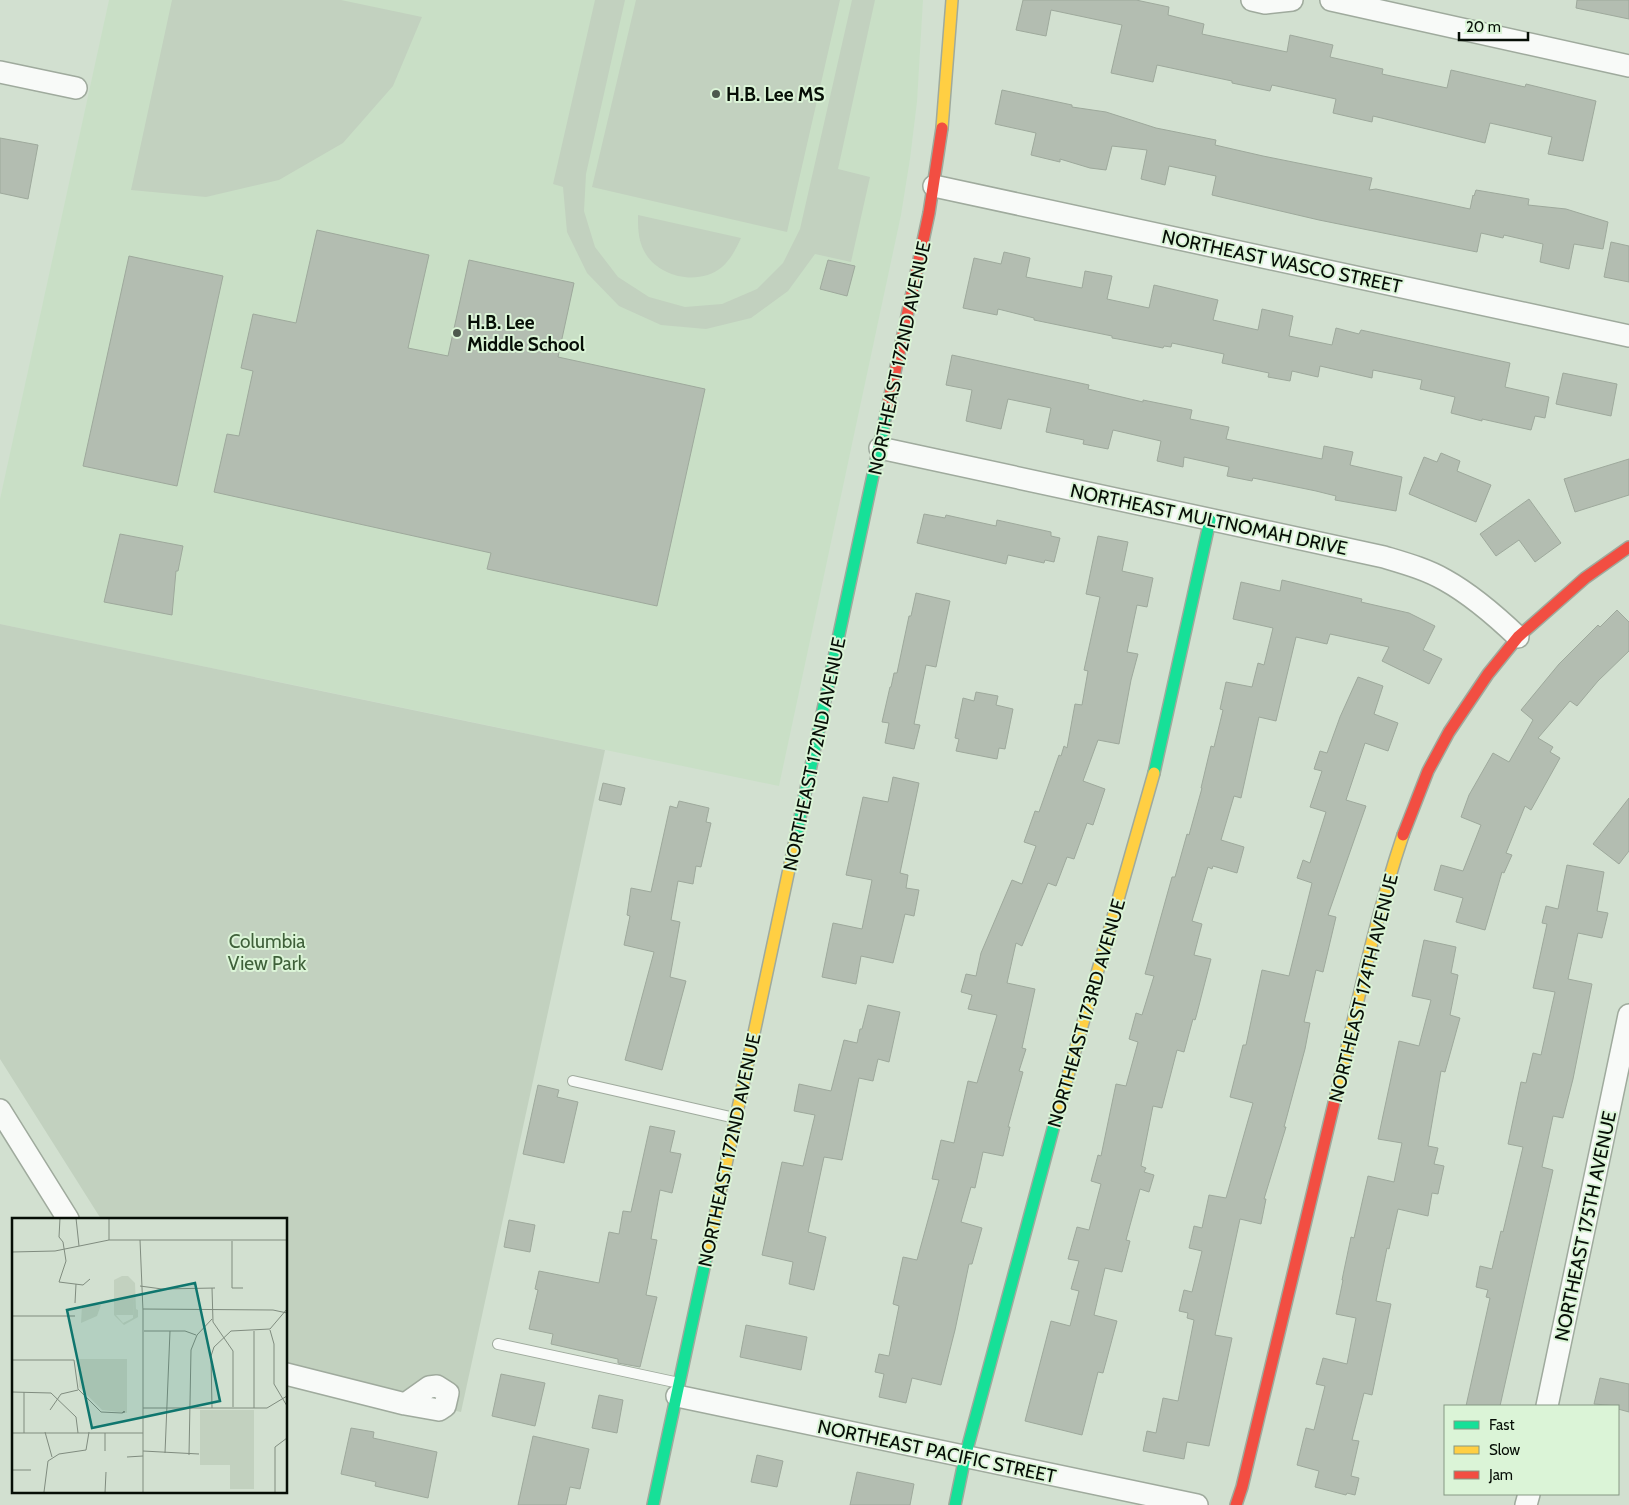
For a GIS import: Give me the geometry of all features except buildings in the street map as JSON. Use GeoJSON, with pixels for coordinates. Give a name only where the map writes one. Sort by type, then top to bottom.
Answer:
{"type":"FeatureCollection","features":[{"type":"Feature","properties":{"kind":"street","name":"NORTHEAST 172ND AVENUE"},"geometry":{"type":"LineString","coordinates":[[653,1505],[880,448],[934,186],[948,74],[952,0]]}},
{"type":"Feature","properties":{"kind":"street"},"geometry":{"type":"LineString","coordinates":[[1252,0],[1265,3],[1292,0]]}},
{"type":"Feature","properties":{"kind":"street"},"geometry":{"type":"LineString","coordinates":[[1331,0],[1629,66]]}},
{"type":"Feature","properties":{"kind":"street"},"geometry":{"type":"LineString","coordinates":[[0,72],[76,88]]}},
{"type":"Feature","properties":{"kind":"street","name":"NORTHEAST WASCO STREET"},"geometry":{"type":"LineString","coordinates":[[934,186],[1629,336]]}},
{"type":"Feature","properties":{"kind":"street","name":"NORTHEAST MULTNOMAH DRIVE"},"geometry":{"type":"LineString","coordinates":[[880,448],[1384,557],[1416,566],[1445,579],[1468,595],[1498,618],[1518,637]]}},
{"type":"Feature","properties":{"kind":"street","name":"NORTHEAST 173RD AVENUE"},"geometry":{"type":"LineString","coordinates":[[955,1505],[965,1457],[1040,1173],[1154,774],[1210,520]]}},
{"type":"Feature","properties":{"kind":"street","name":"NORTHEAST 174TH AVENUE"},"geometry":{"type":"LineString","coordinates":[[1236,1505],[1242,1487],[1394,862],[1424,779],[1449,732],[1473,695],[1518,637],[1585,578],[1629,547]]}},
{"type":"Feature","properties":{"kind":"street","name":"NORTHEAST 175TH AVENUE"},"geometry":{"type":"LineString","coordinates":[[1547,1405],[1629,1015]]}},
{"type":"Feature","properties":{"kind":"street"},"geometry":{"type":"LineString","coordinates":[[0,1110],[67,1218]]}},
{"type":"Feature","properties":{"kind":"street"},"geometry":{"type":"LineString","coordinates":[[288,1375],[405,1404]]}},
{"type":"Feature","properties":{"kind":"street","name":"NORTHEAST PACIFIC STREET"},"geometry":{"type":"LineString","coordinates":[[678,1390],[965,1457],[1197,1505]]}},
{"type":"Feature","properties":{"kind":"lane"},"geometry":{"type":"LineString","coordinates":[[573,1081],[736,1118]]}},
{"type":"Feature","properties":{"kind":"lane"},"geometry":{"type":"LineString","coordinates":[[498,1344],[678,1390]]}},
{"type":"Feature","properties":{"kind":"shaded area","name":"H.B. Lee Middle School"},"geometry":{"type":"Polygon","coordinates":[[[109,0],[923,0],[917,102],[901,215],[779,786],[0,624],[0,499],[109,0]]]}},
{"type":"Feature","properties":{"kind":"green space"},"geometry":{"type":"Polygon","coordinates":[[[172,0],[341,0],[422,17],[393,86],[343,143],[279,180],[206,197],[131,190],[172,0]]]}},
{"type":"Feature","properties":{"kind":"green space"},"geometry":{"type":"Polygon","coordinates":[[[595,0],[625,0],[586,174],[584,211],[595,247],[618,277],[649,297],[685,307],[722,304],[757,289],[783,263],[800,229],[852,0],[875,0],[838,169],[870,177],[851,262],[815,254],[788,291],[751,318],[706,329],[661,325],[619,306],[587,273],[567,232],[563,187],[553,184],[595,0]]]}},
{"type":"Feature","properties":{"kind":"green space","name":"H.B. Lee MS"},"geometry":{"type":"Polygon","coordinates":[[[636,0],[840,0],[787,232],[592,187],[636,0]]]}},
{"type":"Feature","properties":{"kind":"green space"},"geometry":{"type":"Polygon","coordinates":[[[638,215],[741,238],[728,261],[722,267],[701,277],[678,276],[667,272],[649,259],[640,241],[638,215]]]}},
{"type":"Feature","properties":{"kind":"green space","name":"Columbia View Park"},"geometry":{"type":"Polygon","coordinates":[[[0,624],[605,750],[461,1412],[288,1375],[288,1218],[100,1218],[0,1059],[0,624]]]}},
{"type":"Feature","properties":{"kind":"traffic: fast"},"geometry":{"type":"LineString","coordinates":[[795,841],[886,414]]}},
{"type":"Feature","properties":{"kind":"traffic: fast"},"geometry":{"type":"LineString","coordinates":[[1154,773],[1210,520]]}},
{"type":"Feature","properties":{"kind":"traffic: fast"},"geometry":{"type":"LineString","coordinates":[[955,1505],[965,1457],[1057,1114]]}},
{"type":"Feature","properties":{"kind":"traffic: fast"},"geometry":{"type":"LineString","coordinates":[[653,1505],[709,1244]]}},
{"type":"Feature","properties":{"kind":"traffic: slow"},"geometry":{"type":"LineString","coordinates":[[942,128],[952,0]]}},
{"type":"Feature","properties":{"kind":"traffic: slow"},"geometry":{"type":"LineString","coordinates":[[1057,1114],[1154,773]]}},
{"type":"Feature","properties":{"kind":"traffic: slow"},"geometry":{"type":"LineString","coordinates":[[1335,1099],[1374,933],[1403,835]]}},
{"type":"Feature","properties":{"kind":"traffic: slow"},"geometry":{"type":"LineString","coordinates":[[709,1244],[795,841]]}},
{"type":"Feature","properties":{"kind":"traffic: jam"},"geometry":{"type":"LineString","coordinates":[[886,414],[929,213],[942,128]]}},
{"type":"Feature","properties":{"kind":"traffic: jam"},"geometry":{"type":"LineString","coordinates":[[1403,835],[1428,771],[1449,732],[1488,674],[1518,637],[1585,578],[1629,547]]}},
{"type":"Feature","properties":{"kind":"traffic: jam"},"geometry":{"type":"LineString","coordinates":[[1236,1505],[1242,1487],[1335,1099]]}},
{"type":"Feature","properties":{"kind":"place","name":"H.B. Lee MS"},"geometry":{"type":"Point","coordinates":[716,94]}},
{"type":"Feature","properties":{"kind":"place","name":"H.B. Lee Middle School"},"geometry":{"type":"Point","coordinates":[457,333]}}]}
